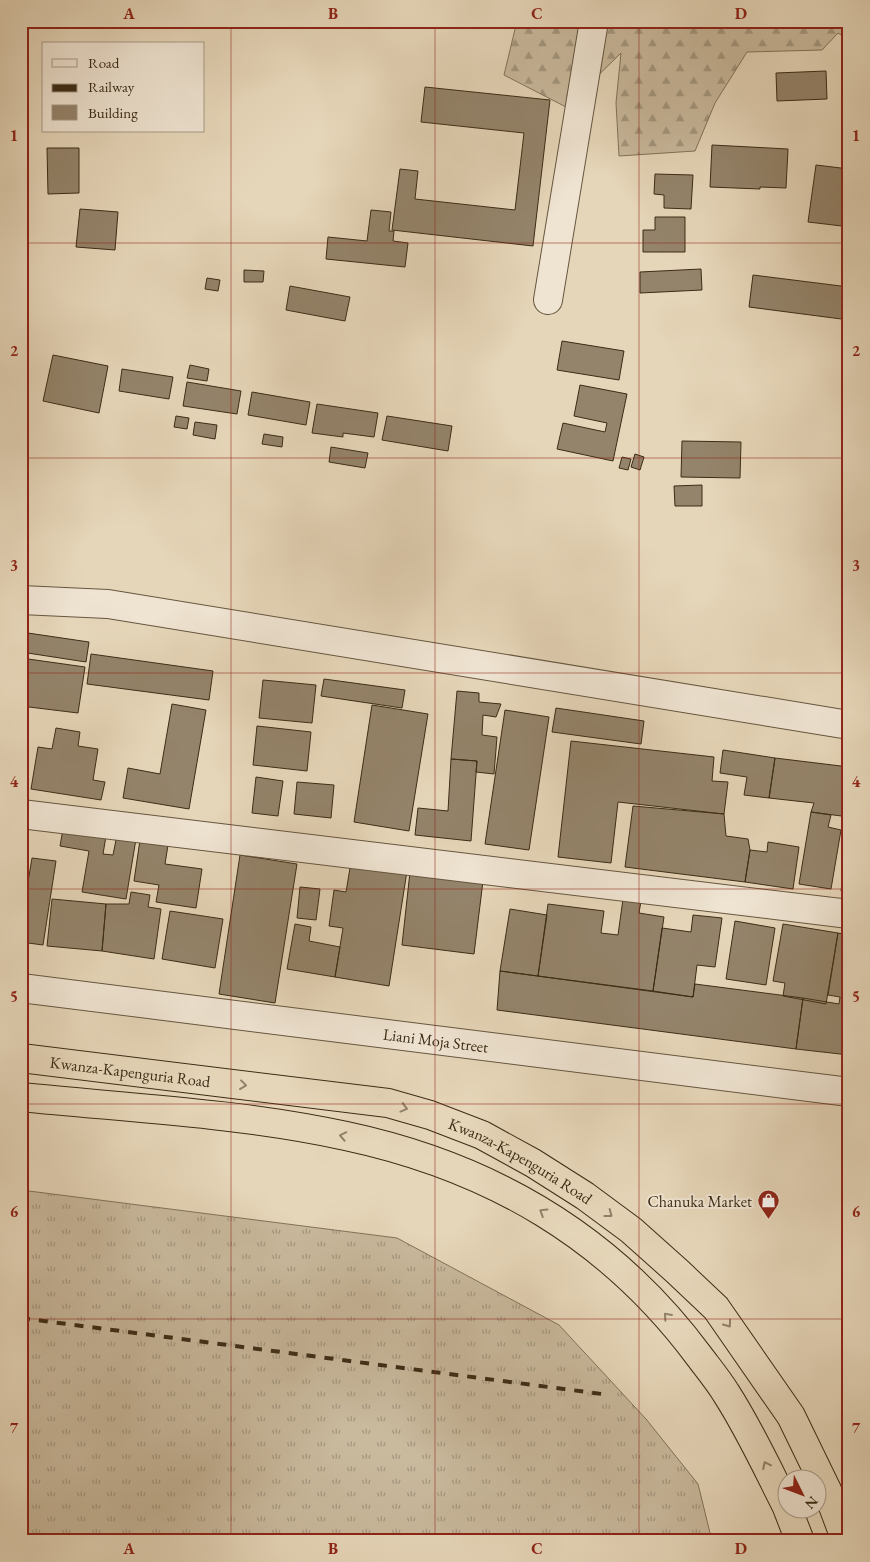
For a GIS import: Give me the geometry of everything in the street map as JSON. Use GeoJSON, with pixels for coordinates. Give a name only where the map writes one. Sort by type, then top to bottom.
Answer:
{"type":"FeatureCollection","features":[{"type":"Feature","properties":{"kind":"highway","name":"Kwanza-Kapenguria Road"},"geometry":{"type":"LineString","coordinates":[[21,1058],[388,1103],[430,1115],[482,1135],[533,1163],[585,1196],[631,1230],[716,1308],[791,1416],[827,1490],[846,1541]]}},
{"type":"Feature","properties":{"kind":"highway","name":"Kwanza-Kapenguria Road"},"geometry":{"type":"LineString","coordinates":[[21,1097],[244,1119],[346,1136],[409,1152],[452,1168],[526,1202],[579,1234],[633,1279],[680,1330],[726,1392],[778,1489]]}},
{"type":"Feature","properties":{"kind":"highway","name":"Kwanza-Kapenguria Road"},"geometry":{"type":"LineString","coordinates":[[792,1520],[800,1541]]}},
{"type":"Feature","properties":{"kind":"street"},"geometry":{"type":"LineString","coordinates":[[548,300],[594,21]]}},
{"type":"Feature","properties":{"kind":"street"},"geometry":{"type":"LineString","coordinates":[[21,600],[108,604],[849,725]]}},
{"type":"Feature","properties":{"kind":"street"},"geometry":{"type":"LineString","coordinates":[[21,814],[849,914]]}},
{"type":"Feature","properties":{"kind":"street","name":"Liani Moja Street"},"geometry":{"type":"LineString","coordinates":[[21,988],[849,1092]]}},
{"type":"Feature","properties":{"kind":"green space"},"geometry":{"type":"Polygon","coordinates":[[[517,21],[849,21],[849,39],[838,33],[822,50],[747,52],[715,103],[695,151],[619,156],[616,103],[621,53],[566,107],[504,75],[517,21]]]}},
{"type":"Feature","properties":{"kind":"green space"},"geometry":{"type":"Polygon","coordinates":[[[21,1190],[397,1238],[559,1325],[646,1419],[698,1484],[712,1541],[21,1541],[21,1190]]]}},
{"type":"Feature","properties":{"kind":"building"},"geometry":{"type":"Polygon","coordinates":[[[826,71],[827,99],[777,101],[776,73],[826,71]]]}},
{"type":"Feature","properties":{"kind":"building"},"geometry":{"type":"Polygon","coordinates":[[[425,87],[550,100],[533,246],[392,230],[400,169],[418,171],[415,199],[515,210],[524,133],[421,122],[425,87]]]}},
{"type":"Feature","properties":{"kind":"building"},"geometry":{"type":"Polygon","coordinates":[[[712,145],[788,149],[786,188],[710,187],[712,145]]]}},
{"type":"Feature","properties":{"kind":"building"},"geometry":{"type":"Polygon","coordinates":[[[47,148],[79,148],[79,193],[48,194],[47,148]]]}},
{"type":"Feature","properties":{"kind":"building"},"geometry":{"type":"Polygon","coordinates":[[[816,165],[849,169],[842,226],[808,222],[816,165]]]}},
{"type":"Feature","properties":{"kind":"building"},"geometry":{"type":"Polygon","coordinates":[[[655,174],[693,175],[691,209],[664,208],[664,195],[654,194],[655,174]]]}},
{"type":"Feature","properties":{"kind":"building"},"geometry":{"type":"Polygon","coordinates":[[[80,209],[118,212],[115,250],[76,247],[80,209]]]}},
{"type":"Feature","properties":{"kind":"building"},"geometry":{"type":"Polygon","coordinates":[[[371,210],[391,212],[389,231],[394,231],[393,241],[408,243],[405,267],[326,259],[328,237],[367,241],[371,210]]]}},
{"type":"Feature","properties":{"kind":"building"},"geometry":{"type":"Polygon","coordinates":[[[655,217],[685,217],[685,252],[643,252],[643,230],[655,230],[655,217]]]}},
{"type":"Feature","properties":{"kind":"building"},"geometry":{"type":"Polygon","coordinates":[[[701,269],[702,290],[640,293],[640,272],[701,269]]]}},
{"type":"Feature","properties":{"kind":"building"},"geometry":{"type":"Polygon","coordinates":[[[244,270],[264,271],[263,282],[244,282],[244,270]]]}},
{"type":"Feature","properties":{"kind":"building"},"geometry":{"type":"Polygon","coordinates":[[[753,275],[849,287],[849,320],[749,307],[753,275]]]}},
{"type":"Feature","properties":{"kind":"building"},"geometry":{"type":"Polygon","coordinates":[[[207,278],[220,280],[218,291],[205,289],[207,278]]]}},
{"type":"Feature","properties":{"kind":"building"},"geometry":{"type":"Polygon","coordinates":[[[290,286],[350,297],[345,321],[286,310],[290,286]]]}},
{"type":"Feature","properties":{"kind":"building"},"geometry":{"type":"Polygon","coordinates":[[[562,341],[624,351],[619,380],[557,370],[562,341]]]}},
{"type":"Feature","properties":{"kind":"building"},"geometry":{"type":"Polygon","coordinates":[[[53,355],[108,366],[99,413],[43,401],[53,355]]]}},
{"type":"Feature","properties":{"kind":"building"},"geometry":{"type":"Polygon","coordinates":[[[190,365],[209,369],[207,381],[187,378],[190,365]]]}},
{"type":"Feature","properties":{"kind":"building"},"geometry":{"type":"Polygon","coordinates":[[[122,369],[173,377],[169,399],[119,391],[122,369]]]}},
{"type":"Feature","properties":{"kind":"building"},"geometry":{"type":"Polygon","coordinates":[[[187,382],[241,391],[237,414],[183,406],[187,382]]]}},
{"type":"Feature","properties":{"kind":"building"},"geometry":{"type":"Polygon","coordinates":[[[580,385],[627,394],[613,461],[557,449],[563,423],[605,432],[607,423],[574,416],[580,385]]]}},
{"type":"Feature","properties":{"kind":"building"},"geometry":{"type":"Polygon","coordinates":[[[252,392],[310,402],[306,425],[248,415],[252,392]]]}},
{"type":"Feature","properties":{"kind":"building"},"geometry":{"type":"Polygon","coordinates":[[[317,404],[378,413],[374,437],[343,433],[343,437],[312,433],[317,404]]]}},
{"type":"Feature","properties":{"kind":"building"},"geometry":{"type":"Polygon","coordinates":[[[176,416],[189,418],[187,429],[174,427],[176,416]]]}},
{"type":"Feature","properties":{"kind":"building"},"geometry":{"type":"Polygon","coordinates":[[[387,416],[452,426],[448,451],[382,440],[387,416]]]}},
{"type":"Feature","properties":{"kind":"building"},"geometry":{"type":"Polygon","coordinates":[[[195,422],[217,425],[215,439],[193,435],[195,422]]]}},
{"type":"Feature","properties":{"kind":"building"},"geometry":{"type":"Polygon","coordinates":[[[264,434],[283,437],[282,447],[262,444],[264,434]]]}},
{"type":"Feature","properties":{"kind":"building"},"geometry":{"type":"Polygon","coordinates":[[[682,441],[741,442],[740,478],[681,477],[682,441]]]}},
{"type":"Feature","properties":{"kind":"building"},"geometry":{"type":"Polygon","coordinates":[[[331,447],[368,453],[365,468],[329,462],[331,447]]]}},
{"type":"Feature","properties":{"kind":"building"},"geometry":{"type":"Polygon","coordinates":[[[635,454],[644,457],[640,470],[631,467],[635,454]]]}},
{"type":"Feature","properties":{"kind":"building"},"geometry":{"type":"Polygon","coordinates":[[[622,457],[631,459],[628,470],[619,468],[622,457]]]}},
{"type":"Feature","properties":{"kind":"building"},"geometry":{"type":"Polygon","coordinates":[[[702,485],[702,506],[675,506],[674,486],[702,485]]]}},
{"type":"Feature","properties":{"kind":"building"},"geometry":{"type":"Polygon","coordinates":[[[21,632],[89,642],[86,662],[21,652],[21,632]]]}},
{"type":"Feature","properties":{"kind":"building"},"geometry":{"type":"Polygon","coordinates":[[[91,654],[213,671],[209,700],[87,684],[91,654]]]}},
{"type":"Feature","properties":{"kind":"building"},"geometry":{"type":"Polygon","coordinates":[[[21,658],[85,667],[78,713],[21,706],[21,658]]]}},
{"type":"Feature","properties":{"kind":"building"},"geometry":{"type":"Polygon","coordinates":[[[324,679],[405,690],[402,708],[321,696],[324,679]]]}},
{"type":"Feature","properties":{"kind":"building"},"geometry":{"type":"Polygon","coordinates":[[[263,680],[316,685],[312,723],[259,718],[263,680]]]}},
{"type":"Feature","properties":{"kind":"building"},"geometry":{"type":"Polygon","coordinates":[[[457,691],[479,693],[479,702],[501,704],[496,717],[483,715],[482,735],[497,737],[494,774],[476,772],[477,761],[451,759],[457,691]]]}},
{"type":"Feature","properties":{"kind":"building"},"geometry":{"type":"Polygon","coordinates":[[[172,704],[206,710],[189,809],[123,798],[128,768],[160,774],[172,704]]]}},
{"type":"Feature","properties":{"kind":"building"},"geometry":{"type":"Polygon","coordinates":[[[372,705],[428,714],[409,831],[354,822],[372,705]]]}},
{"type":"Feature","properties":{"kind":"building"},"geometry":{"type":"Polygon","coordinates":[[[556,708],[644,721],[641,744],[552,732],[556,708]]]}},
{"type":"Feature","properties":{"kind":"building"},"geometry":{"type":"Polygon","coordinates":[[[505,710],[549,717],[529,850],[485,844],[505,710]]]}},
{"type":"Feature","properties":{"kind":"building"},"geometry":{"type":"Polygon","coordinates":[[[257,726],[311,732],[307,771],[253,765],[257,726]]]}},
{"type":"Feature","properties":{"kind":"building"},"geometry":{"type":"Polygon","coordinates":[[[56,728],[80,732],[78,746],[98,749],[93,780],[105,782],[101,800],[31,789],[38,747],[52,749],[56,728]]]}},
{"type":"Feature","properties":{"kind":"building"},"geometry":{"type":"Polygon","coordinates":[[[571,741],[714,757],[712,781],[728,782],[724,814],[618,802],[611,863],[558,857],[571,741]]]}},
{"type":"Feature","properties":{"kind":"building"},"geometry":{"type":"Polygon","coordinates":[[[723,750],[775,758],[769,798],[744,795],[747,777],[720,773],[723,750]]]}},
{"type":"Feature","properties":{"kind":"building"},"geometry":{"type":"Polygon","coordinates":[[[775,758],[849,767],[849,817],[811,812],[814,803],[769,798],[775,758]]]}},
{"type":"Feature","properties":{"kind":"building"},"geometry":{"type":"Polygon","coordinates":[[[451,759],[477,761],[471,841],[415,835],[418,808],[448,811],[451,759]]]}},
{"type":"Feature","properties":{"kind":"building"},"geometry":{"type":"Polygon","coordinates":[[[256,777],[283,781],[278,816],[252,813],[256,777]]]}},
{"type":"Feature","properties":{"kind":"building"},"geometry":{"type":"Polygon","coordinates":[[[297,782],[334,785],[331,818],[294,814],[297,782]]]}},
{"type":"Feature","properties":{"kind":"building"},"geometry":{"type":"Polygon","coordinates":[[[633,806],[724,814],[726,836],[748,839],[750,850],[745,882],[625,867],[633,806]]]}},
{"type":"Feature","properties":{"kind":"building"},"geometry":{"type":"Polygon","coordinates":[[[811,812],[831,815],[828,827],[841,830],[831,889],[799,884],[811,812]]]}},
{"type":"Feature","properties":{"kind":"building"},"geometry":{"type":"Polygon","coordinates":[[[63,829],[106,836],[103,854],[113,855],[117,835],[136,839],[126,899],[82,892],[89,851],[60,846],[63,829]]]}},
{"type":"Feature","properties":{"kind":"building"},"geometry":{"type":"Polygon","coordinates":[[[849,829],[849,892],[841,891],[849,829]]]}},
{"type":"Feature","properties":{"kind":"building"},"geometry":{"type":"Polygon","coordinates":[[[140,840],[168,845],[165,864],[202,869],[196,908],[156,902],[159,885],[134,881],[140,840]]]}},
{"type":"Feature","properties":{"kind":"building"},"geometry":{"type":"Polygon","coordinates":[[[768,842],[799,847],[793,889],[745,882],[750,850],[767,852],[768,842]]]}},
{"type":"Feature","properties":{"kind":"building"},"geometry":{"type":"Polygon","coordinates":[[[240,855],[297,864],[275,1003],[219,994],[240,855]]]}},
{"type":"Feature","properties":{"kind":"building"},"geometry":{"type":"Polygon","coordinates":[[[32,858],[56,861],[43,945],[21,942],[21,893],[26,894],[32,858]]]}},
{"type":"Feature","properties":{"kind":"building"},"geometry":{"type":"Polygon","coordinates":[[[351,862],[407,871],[389,986],[335,977],[343,928],[329,926],[334,890],[346,892],[351,862]]]}},
{"type":"Feature","properties":{"kind":"building"},"geometry":{"type":"Polygon","coordinates":[[[410,872],[483,881],[474,954],[402,945],[410,872]]]}},
{"type":"Feature","properties":{"kind":"building"},"geometry":{"type":"Polygon","coordinates":[[[300,887],[320,889],[316,920],[297,918],[300,887]]]}},
{"type":"Feature","properties":{"kind":"building"},"geometry":{"type":"Polygon","coordinates":[[[131,892],[150,895],[148,907],[161,909],[154,959],[102,951],[106,904],[129,904],[131,892]]]}},
{"type":"Feature","properties":{"kind":"building"},"geometry":{"type":"Polygon","coordinates":[[[52,899],[106,904],[102,951],[47,946],[52,899]]]}},
{"type":"Feature","properties":{"kind":"building"},"geometry":{"type":"Polygon","coordinates":[[[623,899],[641,901],[639,913],[664,917],[653,991],[538,976],[548,904],[604,911],[601,933],[618,935],[623,899]]]}},
{"type":"Feature","properties":{"kind":"building"},"geometry":{"type":"Polygon","coordinates":[[[510,909],[547,915],[538,976],[500,971],[510,909]]]}},
{"type":"Feature","properties":{"kind":"building"},"geometry":{"type":"Polygon","coordinates":[[[170,911],[223,919],[215,968],[162,959],[170,911]]]}},
{"type":"Feature","properties":{"kind":"building"},"geometry":{"type":"Polygon","coordinates":[[[693,915],[722,918],[715,967],[697,965],[693,997],[653,991],[662,928],[691,932],[693,915]]]}},
{"type":"Feature","properties":{"kind":"building"},"geometry":{"type":"Polygon","coordinates":[[[735,921],[775,928],[766,985],[726,979],[735,921]]]}},
{"type":"Feature","properties":{"kind":"building"},"geometry":{"type":"Polygon","coordinates":[[[295,924],[311,927],[309,941],[340,947],[335,977],[287,969],[295,924]]]}},
{"type":"Feature","properties":{"kind":"building"},"geometry":{"type":"Polygon","coordinates":[[[783,924],[838,933],[826,1004],[783,996],[785,983],[773,981],[783,924]]]}},
{"type":"Feature","properties":{"kind":"building"},"geometry":{"type":"Polygon","coordinates":[[[838,933],[849,935],[849,1055],[796,1049],[803,998],[839,1004],[840,997],[828,995],[838,933]]]}},
{"type":"Feature","properties":{"kind":"building"},"geometry":{"type":"Polygon","coordinates":[[[500,971],[693,997],[695,984],[803,998],[796,1049],[497,1010],[500,971]]]}},
{"type":"Feature","properties":{"kind":"railway"},"geometry":{"type":"LineString","coordinates":[[21,1318],[602,1394]]}},
{"type":"Feature","properties":{"kind":"place","name":"Chanuka Market"},"geometry":{"type":"Point","coordinates":[768,1220]}}]}
